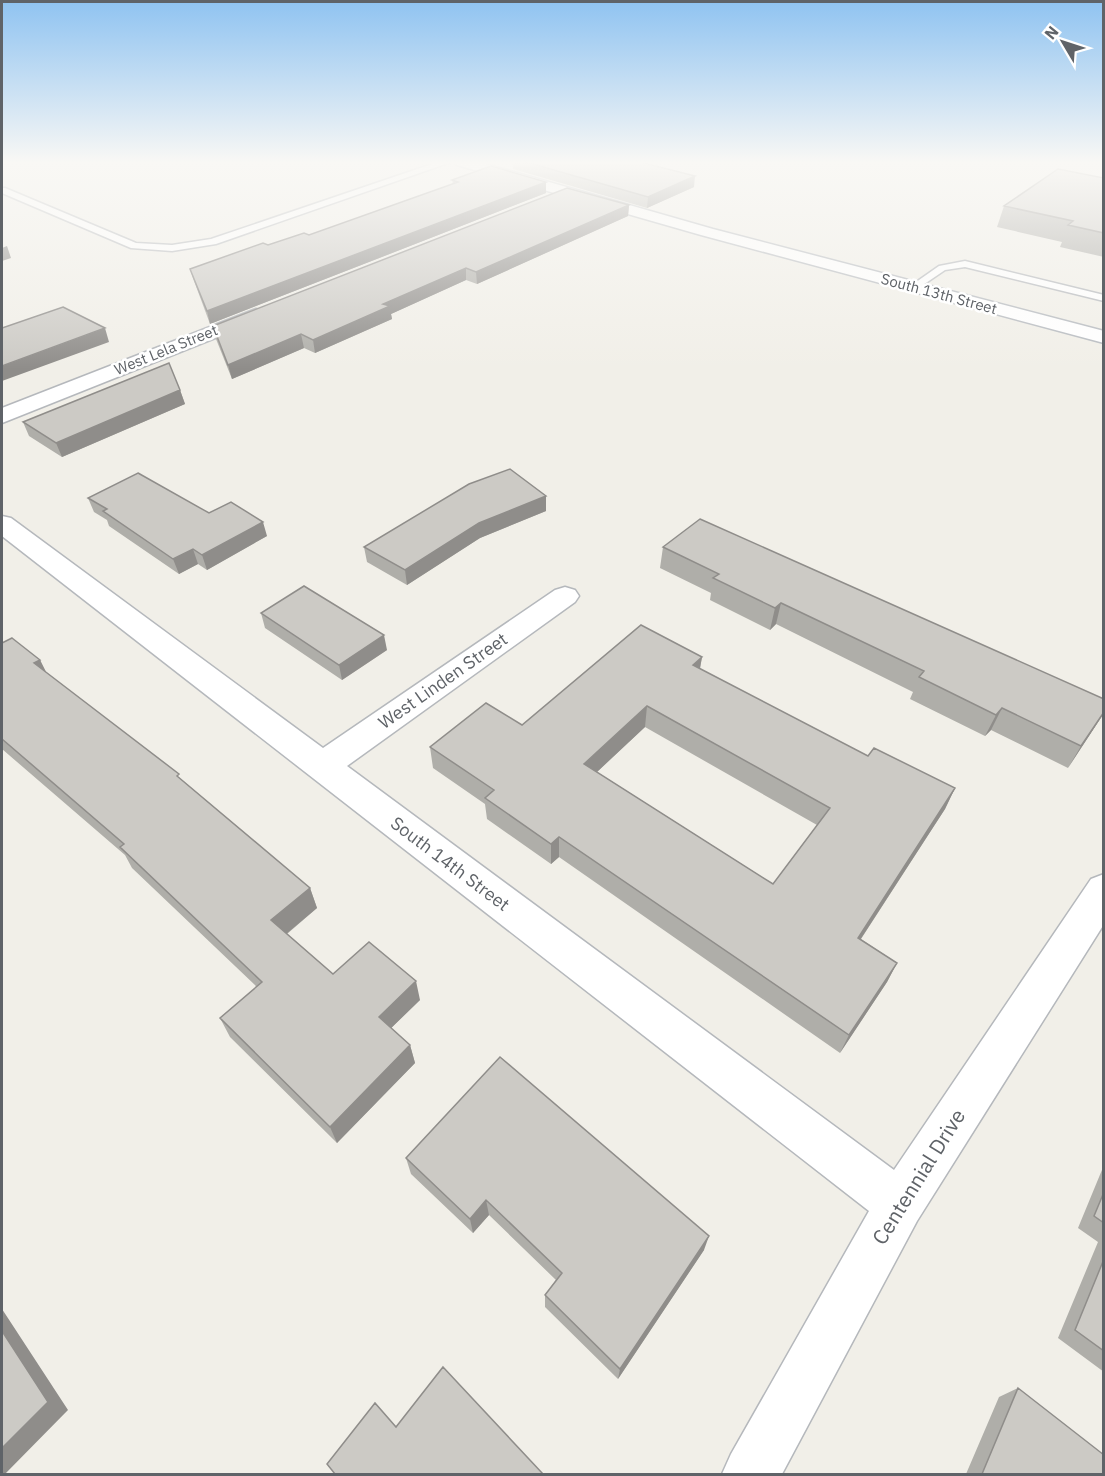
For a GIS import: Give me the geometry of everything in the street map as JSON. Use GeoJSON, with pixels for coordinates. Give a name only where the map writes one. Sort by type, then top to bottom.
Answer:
{"type":"FeatureCollection","features":[{"type":"Feature","properties":{"kind":"street","name":"South 13th Street"},"geometry":{"type":"LineString","coordinates":[[708,231],[1104,337]]}},
{"type":"Feature","properties":{"kind":"street","name":"West Lela Street"},"geometry":{"type":"LineString","coordinates":[[2,416],[278,306]]}},
{"type":"Feature","properties":{"kind":"street","name":"South 14th Street"},"geometry":{"type":"LineString","coordinates":[[2,524],[900,1204]]}},
{"type":"Feature","properties":{"kind":"street","name":"West Linden Street"},"geometry":{"type":"LineString","coordinates":[[321,767],[566,596]]}},
{"type":"Feature","properties":{"kind":"street","name":"Centennial Drive"},"geometry":{"type":"LineString","coordinates":[[751,1474],[900,1204],[1104,890]]}},
{"type":"Feature","properties":{"kind":"lane"},"geometry":{"type":"LineString","coordinates":[[98,231],[134,246],[172,248],[213,242],[246,231]]}},
{"type":"Feature","properties":{"kind":"lane"},"geometry":{"type":"LineString","coordinates":[[914,287],[946,264],[957,263],[975,265],[1104,298]]}},
{"type":"Feature","properties":{"kind":"building"},"geometry":{"type":"Polygon","coordinates":[[[321,231],[418,231],[207,311],[190,269],[263,243],[268,245],[304,233],[309,235],[321,231]]]}},
{"type":"Feature","properties":{"kind":"building"},"geometry":{"type":"Polygon","coordinates":[[[457,231],[570,231],[476,272],[466,268],[383,304],[390,306],[313,340],[301,334],[228,365],[213,326],[457,231]]]}},
{"type":"Feature","properties":{"kind":"building"},"geometry":{"type":"Polygon","coordinates":[[[63,307],[105,328],[2,366],[2,328],[63,307]]]}},
{"type":"Feature","properties":{"kind":"building"},"geometry":{"type":"Polygon","coordinates":[[[169,363],[180,390],[56,443],[23,422],[169,363]]]}},
{"type":"Feature","properties":{"kind":"building"},"geometry":{"type":"Polygon","coordinates":[[[510,469],[546,496],[479,523],[405,570],[364,547],[469,484],[510,469]]]}},
{"type":"Feature","properties":{"kind":"building"},"geometry":{"type":"Polygon","coordinates":[[[138,473],[209,513],[231,502],[263,522],[202,555],[193,549],[173,559],[103,511],[107,509],[88,498],[138,473]]]}},
{"type":"Feature","properties":{"kind":"building"},"geometry":{"type":"Polygon","coordinates":[[[700,519],[1104,699],[1104,712],[1081,746],[1002,708],[996,715],[919,677],[924,671],[781,603],[775,608],[713,578],[719,574],[663,547],[700,519]]]}},
{"type":"Feature","properties":{"kind":"building"},"geometry":{"type":"Polygon","coordinates":[[[304,586],[384,635],[339,665],[261,613],[304,586]]]}},
{"type":"Feature","properties":{"kind":"building"},"geometry":{"type":"Polygon","coordinates":[[[641,625],[702,657],[693,665],[868,756],[874,748],[955,788],[858,938],[897,963],[849,1035],[559,837],[551,844],[485,798],[494,790],[430,747],[486,703],[522,725],[641,625]],[[647,706],[584,764],[773,884],[830,808],[647,706]]]}},
{"type":"Feature","properties":{"kind":"building"},"geometry":{"type":"Polygon","coordinates":[[[12,638],[40,660],[34,663],[179,774],[177,776],[310,888],[271,920],[333,974],[369,942],[416,981],[379,1017],[410,1045],[330,1127],[220,1018],[262,982],[120,847],[124,844],[2,739],[2,643],[12,638]]]}},
{"type":"Feature","properties":{"kind":"building"},"geometry":{"type":"Polygon","coordinates":[[[500,1057],[709,1236],[620,1369],[545,1295],[562,1273],[486,1200],[470,1219],[406,1158],[500,1057]]]}},
{"type":"Feature","properties":{"kind":"building"},"geometry":{"type":"Polygon","coordinates":[[[1104,1192],[1104,1223],[1094,1216],[1104,1192]]]}},
{"type":"Feature","properties":{"kind":"building"},"geometry":{"type":"Polygon","coordinates":[[[1104,1259],[1104,1351],[1075,1330],[1104,1259]]]}},
{"type":"Feature","properties":{"kind":"building"},"geometry":{"type":"Polygon","coordinates":[[[2,1331],[48,1402],[2,1448],[2,1331]]]}},
{"type":"Feature","properties":{"kind":"building"},"geometry":{"type":"Polygon","coordinates":[[[443,1367],[543,1474],[335,1474],[327,1464],[375,1403],[396,1427],[443,1367]]]}},
{"type":"Feature","properties":{"kind":"building"},"geometry":{"type":"Polygon","coordinates":[[[1018,1388],[1104,1455],[1104,1474],[982,1474],[1018,1388]]]}}]}
